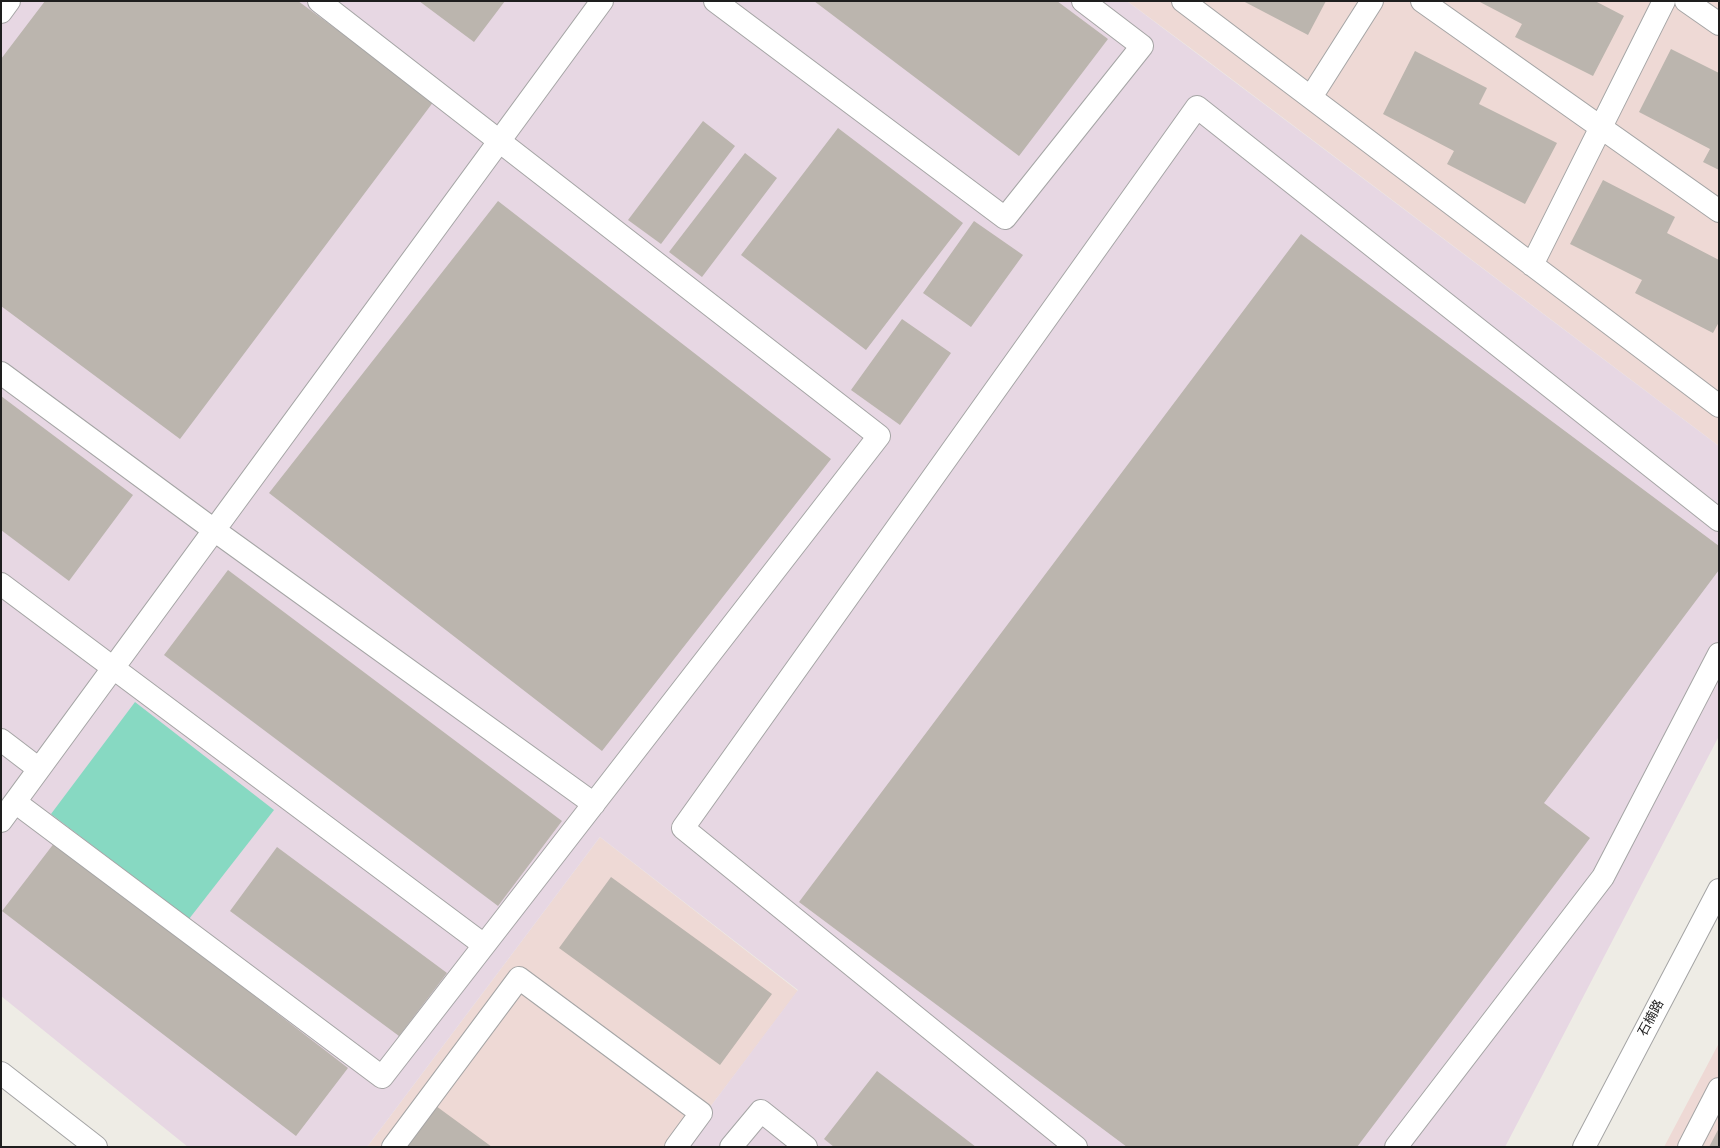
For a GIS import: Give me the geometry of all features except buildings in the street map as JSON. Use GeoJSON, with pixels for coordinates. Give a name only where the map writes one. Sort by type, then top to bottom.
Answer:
{"type":"FeatureCollection","features":[{"type":"Feature","properties":{"kind":"street"},"geometry":{"type":"LineString","coordinates":[[1,12],[9,1]]}},
{"type":"Feature","properties":{"kind":"street"},"geometry":{"type":"LineString","coordinates":[[15,802],[382,1077],[879,436],[319,1]]}},
{"type":"Feature","properties":{"kind":"street"},"geometry":{"type":"LineString","coordinates":[[1,821],[602,1]]}},
{"type":"Feature","properties":{"kind":"street"},"geometry":{"type":"LineString","coordinates":[[715,1],[1005,218],[1142,46],[1083,1]]}},
{"type":"Feature","properties":{"kind":"street"},"geometry":{"type":"LineString","coordinates":[[1183,1],[1532,265],[1717,398]]}},
{"type":"Feature","properties":{"kind":"street"},"geometry":{"type":"LineString","coordinates":[[1311,97],[1372,1]]}},
{"type":"Feature","properties":{"kind":"street"},"geometry":{"type":"LineString","coordinates":[[1422,1],[1719,211]]}},
{"type":"Feature","properties":{"kind":"street"},"geometry":{"type":"LineString","coordinates":[[1532,265],[1664,1]]}},
{"type":"Feature","properties":{"kind":"street"},"geometry":{"type":"LineString","coordinates":[[1686,1],[1719,24]]}},
{"type":"Feature","properties":{"kind":"street"},"geometry":{"type":"LineString","coordinates":[[1076,1147],[683,828],[1198,107],[1719,520]]}},
{"type":"Feature","properties":{"kind":"street"},"geometry":{"type":"LineString","coordinates":[[1,372],[214,530],[594,804]]}},
{"type":"Feature","properties":{"kind":"street"},"geometry":{"type":"LineString","coordinates":[[1,584],[484,945]]}},
{"type":"Feature","properties":{"kind":"street"},"geometry":{"type":"LineString","coordinates":[[1396,1147],[1603,877],[1719,654]]}},
{"type":"Feature","properties":{"kind":"street"},"geometry":{"type":"LineString","coordinates":[[1,740],[39,769]]}},
{"type":"Feature","properties":{"kind":"street","name":"石楠路"},"geometry":{"type":"LineString","coordinates":[[1584,1147],[1719,890]]}},
{"type":"Feature","properties":{"kind":"street"},"geometry":{"type":"LineString","coordinates":[[393,1147],[519,978],[701,1113],[676,1147]]}},
{"type":"Feature","properties":{"kind":"street"},"geometry":{"type":"LineString","coordinates":[[3,1080],[96,1147]]}},
{"type":"Feature","properties":{"kind":"street"},"geometry":{"type":"LineString","coordinates":[[1689,1147],[1719,1089]]}},
{"type":"Feature","properties":{"kind":"street"},"geometry":{"type":"LineString","coordinates":[[731,1147],[761,1111],[806,1147]]}},
{"type":"Feature","properties":{"kind":"shaded area"},"geometry":{"type":"Polygon","coordinates":[[[1,1],[1127,1],[1719,446],[1719,736],[1505,1147],[680,1147],[798,990],[600,837],[367,1147],[188,1147],[1,996],[1,1]]]}},
{"type":"Feature","properties":{"kind":"shaded area"},"geometry":{"type":"Polygon","coordinates":[[[1127,1],[1719,1],[1719,446],[1193,50],[1127,1]]]}},
{"type":"Feature","properties":{"kind":"shaded area"},"geometry":{"type":"Polygon","coordinates":[[[600,837],[798,991],[680,1147],[367,1147],[600,837]]]}},
{"type":"Feature","properties":{"kind":"shaded area"},"geometry":{"type":"Polygon","coordinates":[[[1719,1043],[1719,1147],[1664,1147],[1719,1043]]]}},
{"type":"Feature","properties":{"kind":"green space"},"geometry":{"type":"Polygon","coordinates":[[[135,702],[274,810],[189,919],[51,814],[135,702]]]}}]}
